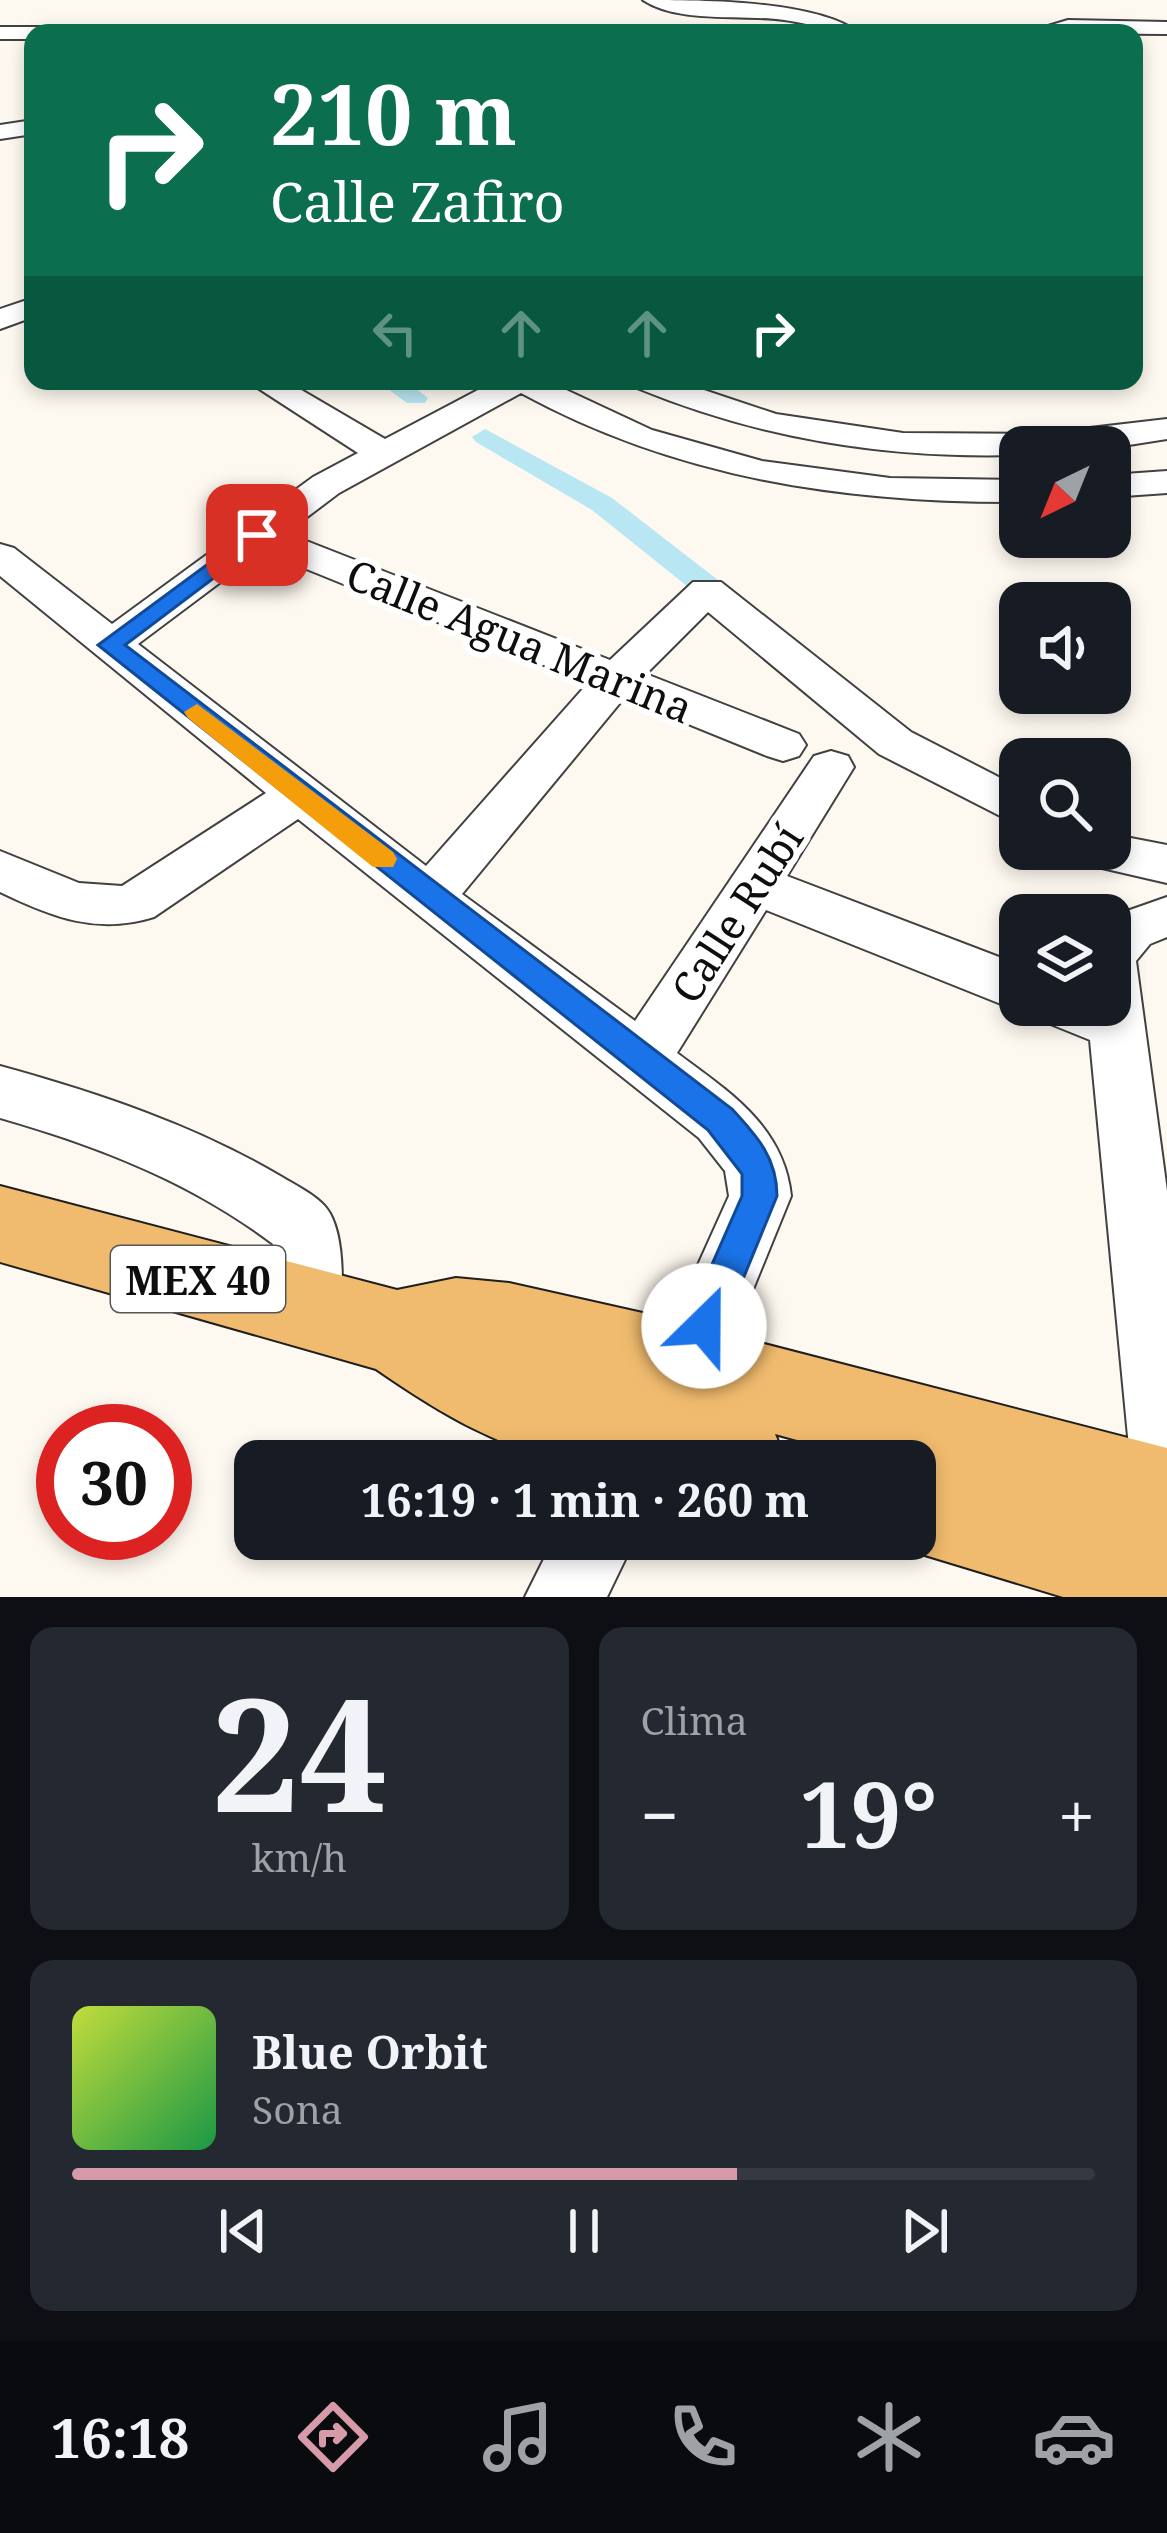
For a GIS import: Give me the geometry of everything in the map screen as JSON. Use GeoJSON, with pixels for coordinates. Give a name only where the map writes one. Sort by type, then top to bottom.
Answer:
{"type":"FeatureCollection","features":[{"type":"Feature","properties":{"kind":"main road","name":"MEX 40"},"geometry":{"type":"LineString","coordinates":[[0,1224],[398,1332],[456,1372],[515,1401],[660,1423],[876,1440]]}},
{"type":"Feature","properties":{"kind":"main road","name":"MEX 40"},"geometry":{"type":"LineString","coordinates":[[660,1423],[696,1440]]}},
{"type":"Feature","properties":{"kind":"main road","name":"MEX 40"},"geometry":{"type":"LineString","coordinates":[[936,1451],[1167,1494]]}},
{"type":"Feature","properties":{"kind":"main road"},"geometry":{"type":"LineString","coordinates":[[936,1515],[1167,1578]]}},
{"type":"Feature","properties":{"kind":"street"},"geometry":{"type":"LineString","coordinates":[[652,0],[812,16],[829,24]]}},
{"type":"Feature","properties":{"kind":"street"},"geometry":{"type":"LineString","coordinates":[[1071,24],[1120,24]]}},
{"type":"Feature","properties":{"kind":"street"},"geometry":{"type":"LineString","coordinates":[[278,390],[381,452]]}},
{"type":"Feature","properties":{"kind":"street"},"geometry":{"type":"LineString","coordinates":[[110,645],[257,535],[381,452],[503,390]]}},
{"type":"Feature","properties":{"kind":"street"},"geometry":{"type":"LineString","coordinates":[[538,390],[616,431],[750,471],[870,487],[999,488]]}},
{"type":"Feature","properties":{"kind":"street"},"geometry":{"type":"LineString","coordinates":[[672,390],[729,412],[782,424],[958,448],[1028,446],[1167,429]]}},
{"type":"Feature","properties":{"kind":"street"},"geometry":{"type":"LineString","coordinates":[[958,448],[999,474]]}},
{"type":"Feature","properties":{"kind":"street"},"geometry":{"type":"LineString","coordinates":[[1131,485],[1167,482]]}},
{"type":"Feature","properties":{"kind":"street","name":"Calle Agua Marina"},"geometry":{"type":"LineString","coordinates":[[257,535],[783,745]]}},
{"type":"Feature","properties":{"kind":"street"},"geometry":{"type":"LineString","coordinates":[[0,556],[429,897],[720,1120],[759,1172],[760,1196],[660,1423]]}},
{"type":"Feature","properties":{"kind":"street"},"geometry":{"type":"LineString","coordinates":[[429,897],[617,678],[707,591],[896,743],[999,798]]}},
{"type":"Feature","properties":{"kind":"street","name":"Calle Rubí"},"geometry":{"type":"LineString","coordinates":[[641,1058],[831,767]]}},
{"type":"Feature","properties":{"kind":"street"},"geometry":{"type":"LineString","coordinates":[[0,870],[97,910],[117,910],[136,904],[302,793]]}},
{"type":"Feature","properties":{"kind":"street"},"geometry":{"type":"LineString","coordinates":[[1131,857],[1167,865]]}},
{"type":"Feature","properties":{"kind":"street"},"geometry":{"type":"LineString","coordinates":[[754,884],[999,980]]}},
{"type":"Feature","properties":{"kind":"street"},"geometry":{"type":"LineString","coordinates":[[1122,1026],[1167,1468]]}},
{"type":"Feature","properties":{"kind":"street"},"geometry":{"type":"LineString","coordinates":[[0,1092],[115,1128],[259,1193],[304,1229],[310,1310]]}},
{"type":"Feature","properties":{"kind":"street"},"geometry":{"type":"LineString","coordinates":[[564,1597],[585,1560]]}},
{"type":"Feature","properties":{"kind":"waterway"},"geometry":{"type":"LineString","coordinates":[[403,390],[416,398]]}},
{"type":"Feature","properties":{"kind":"waterway"},"geometry":{"type":"LineString","coordinates":[[485,437],[602,504],[738,611]]}},
{"type":"Feature","properties":{"kind":"slow traffic"},"geometry":{"type":"LineString","coordinates":[[197,712],[383,859]]}},
{"type":"Feature","properties":{"kind":"route"},"geometry":{"type":"LineString","coordinates":[[257,535],[110,645],[720,1120],[745,1146],[759,1172],[760,1196],[704,1326]]}}]}
